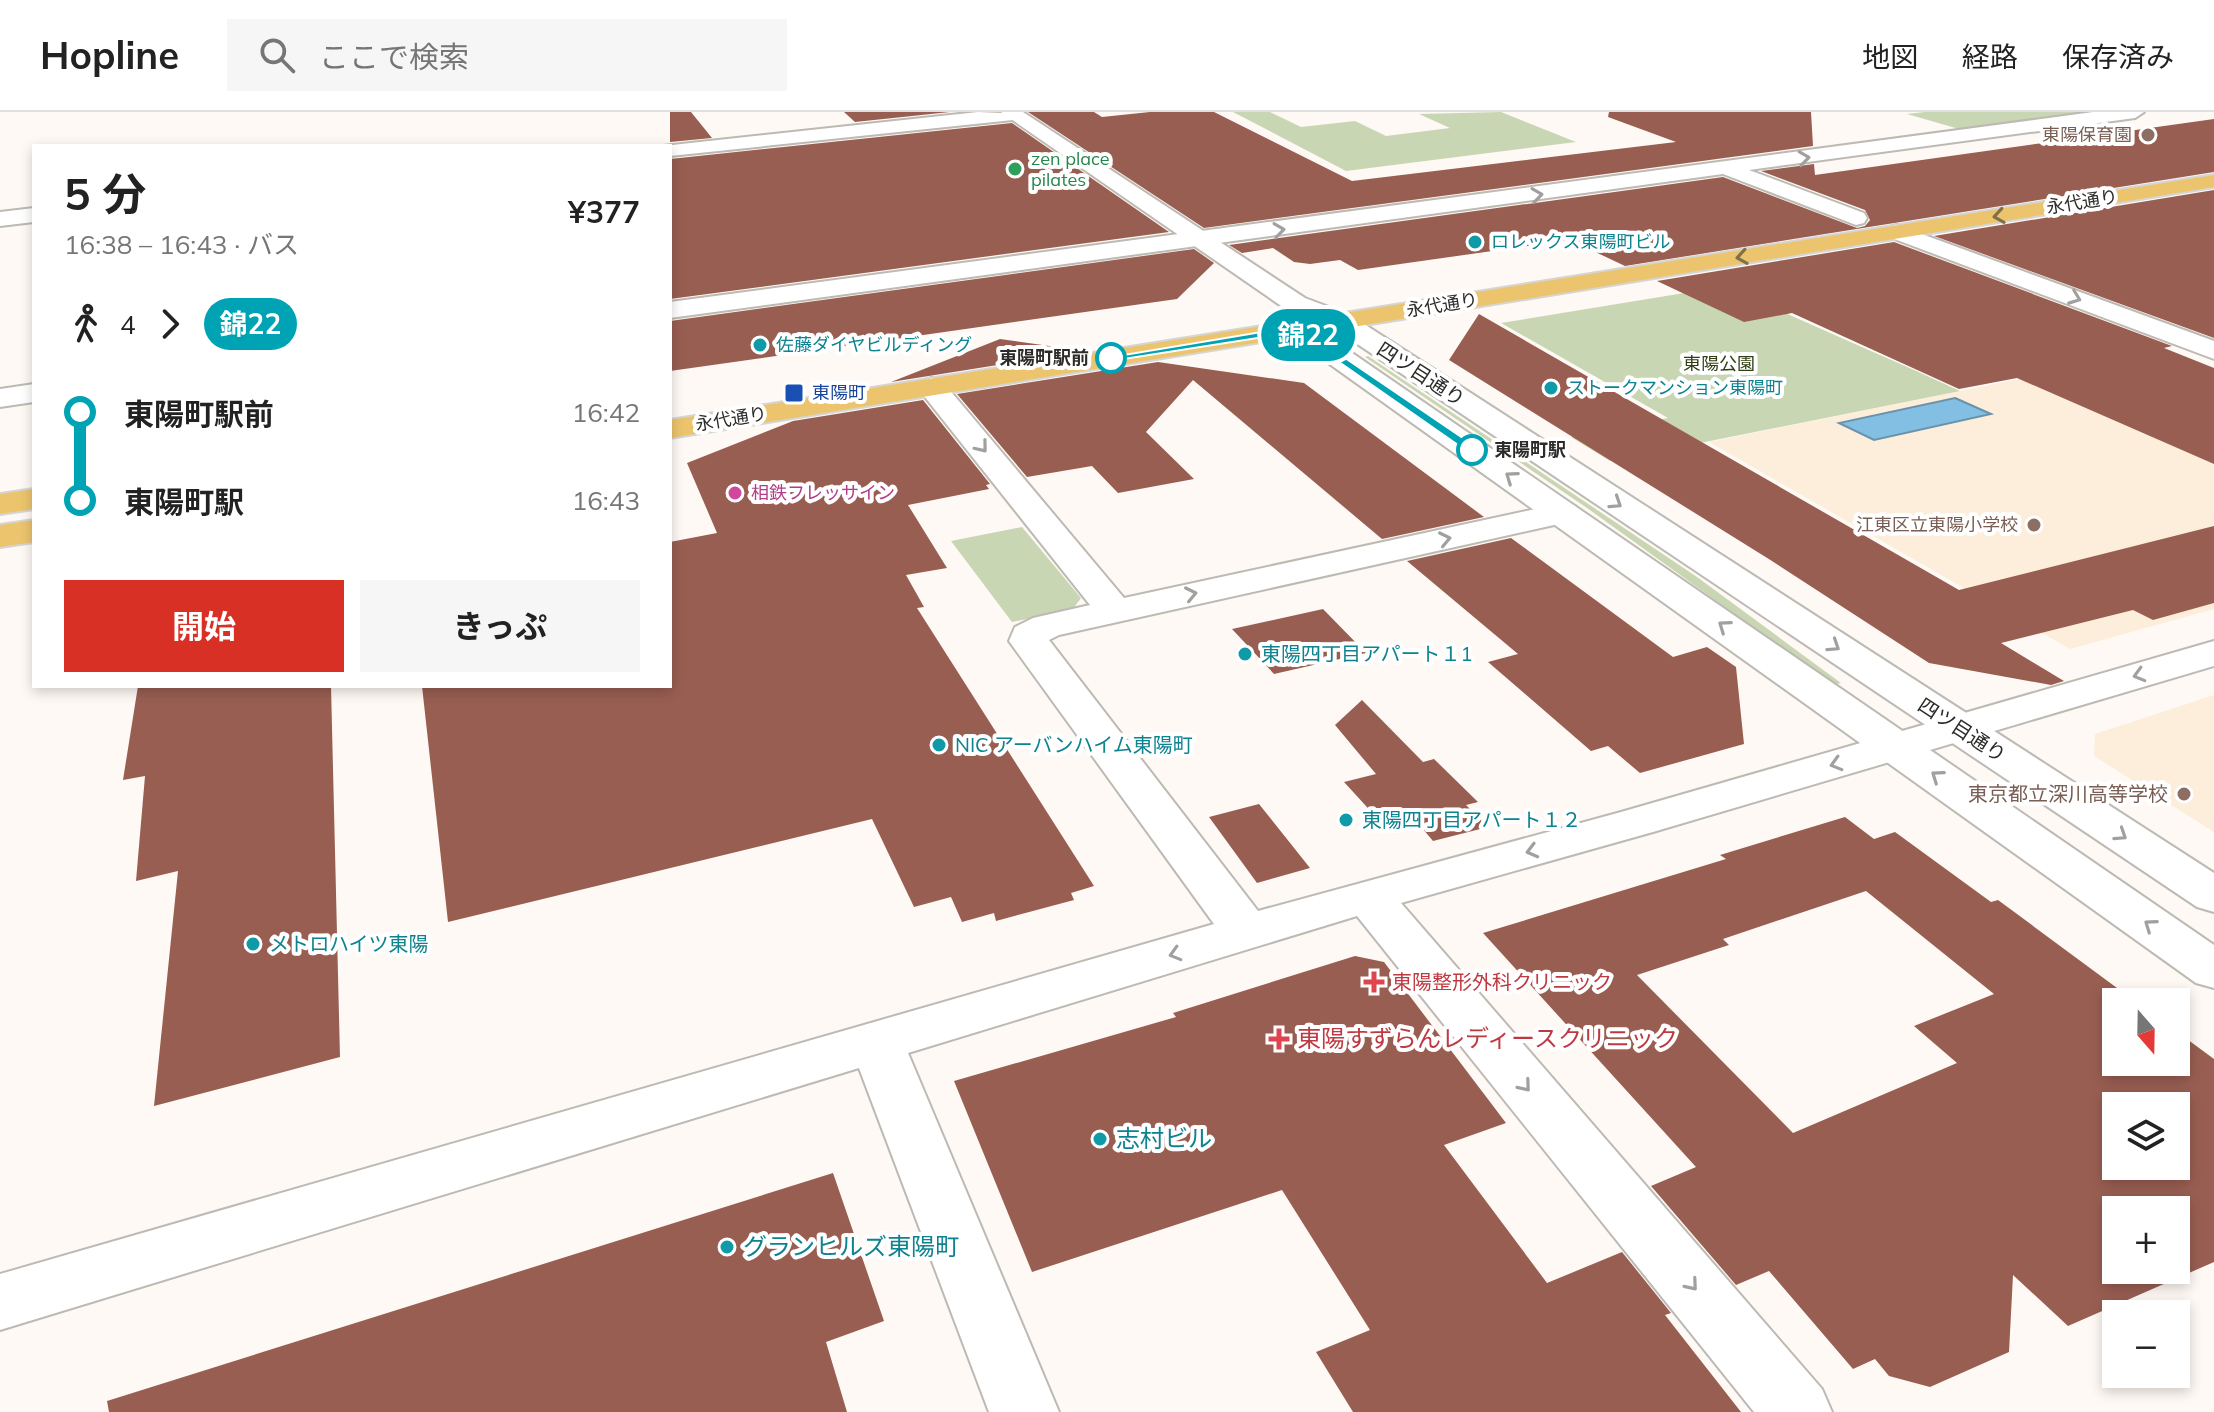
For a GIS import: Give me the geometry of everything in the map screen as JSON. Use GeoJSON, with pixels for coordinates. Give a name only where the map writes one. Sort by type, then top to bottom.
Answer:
{"type":"FeatureCollection","features":[{"type":"Feature","properties":{"kind":"main road","name":"永代通り"},"geometry":{"type":"LineString","coordinates":[[672,429],[932,387],[1297,316],[1856,218],[2214,164]]}},
{"type":"Feature","properties":{"kind":"main road","name":"永代通り"},"geometry":{"type":"LineString","coordinates":[[685,399],[1297,316],[1341,321],[2214,181]]}},
{"type":"Feature","properties":{"kind":"main road"},"geometry":{"type":"LineString","coordinates":[[0,504],[32,499]]}},
{"type":"Feature","properties":{"kind":"main road"},"geometry":{"type":"LineString","coordinates":[[0,536],[32,531]]}},
{"type":"Feature","properties":{"kind":"street"},"geometry":{"type":"LineString","coordinates":[[672,310],[2135,112]]}},
{"type":"Feature","properties":{"kind":"street"},"geometry":{"type":"LineString","coordinates":[[672,150],[1011,113]]}},
{"type":"Feature","properties":{"kind":"street","name":"四ツ目通り"},"geometry":{"type":"LineString","coordinates":[[1011,113],[1202,240],[1297,316],[1563,513],[2214,970]]}},
{"type":"Feature","properties":{"kind":"street"},"geometry":{"type":"LineString","coordinates":[[1726,169],[1856,218]]}},
{"type":"Feature","properties":{"kind":"street"},"geometry":{"type":"LineString","coordinates":[[0,219],[32,215]]}},
{"type":"Feature","properties":{"kind":"street"},"geometry":{"type":"LineString","coordinates":[[1897,232],[2214,351]]}},
{"type":"Feature","properties":{"kind":"street","name":"四ツ目通り"},"geometry":{"type":"LineString","coordinates":[[1341,321],[2214,896]]}},
{"type":"Feature","properties":{"kind":"street"},"geometry":{"type":"LineString","coordinates":[[932,387],[1115,611]]}},
{"type":"Feature","properties":{"kind":"street"},"geometry":{"type":"LineString","coordinates":[[0,398],[32,393]]}},
{"type":"Feature","properties":{"kind":"street"},"geometry":{"type":"LineString","coordinates":[[1247,932],[1029,641],[1029,635],[1035,630],[1115,611],[1563,513]]}},
{"type":"Feature","properties":{"kind":"street"},"geometry":{"type":"LineString","coordinates":[[0,1302],[1368,896],[1960,729],[2214,653]]}},
{"type":"Feature","properties":{"kind":"street"},"geometry":{"type":"LineString","coordinates":[[1368,896],[1797,1412]]}},
{"type":"Feature","properties":{"kind":"street"},"geometry":{"type":"LineString","coordinates":[[876,1042],[1024,1412]]}},
{"type":"Feature","properties":{"kind":"shaded area","name":"江東区立東陽小学校"},"geometry":{"type":"Polygon","coordinates":[[[2113,360],[2214,400],[2214,609],[2070,649],[1709,442],[2113,360]]]}},
{"type":"Feature","properties":{"kind":"shaded area","name":"東京都立深川高等学校"},"geometry":{"type":"Polygon","coordinates":[[[2214,695],[2214,832],[2094,756],[2095,734],[2214,695]]]}},
{"type":"Feature","properties":{"kind":"green space"},"geometry":{"type":"Polygon","coordinates":[[[1233,112],[1270,112],[1301,127],[1355,121],[1386,136],[1450,128],[1419,114],[1501,112],[1576,142],[1346,171],[1233,112]]]}},
{"type":"Feature","properties":{"kind":"green space"},"geometry":{"type":"Polygon","coordinates":[[[2110,112],[1966,131],[1907,114],[2110,112]]]}},
{"type":"Feature","properties":{"kind":"green space","name":"東陽公園"},"geometry":{"type":"Polygon","coordinates":[[[1727,286],[1960,391],[1610,461],[1571,437],[1668,418],[1501,323],[1727,286]]]}},
{"type":"Feature","properties":{"kind":"green space"},"geometry":{"type":"Polygon","coordinates":[[[1368,356],[1697,577],[1841,683],[1833,685],[1587,508],[1365,357],[1368,356]]]}},
{"type":"Feature","properties":{"kind":"green space"},"geometry":{"type":"Polygon","coordinates":[[[1022,527],[1081,598],[1073,609],[1012,622],[951,541],[1022,527]]]}},
{"type":"Feature","properties":{"kind":"water"},"geometry":{"type":"Polygon","coordinates":[[[1955,398],[1991,414],[1874,440],[1839,423],[1955,398]]]}},
{"type":"Feature","properties":{"kind":"building"},"geometry":{"type":"Polygon","coordinates":[[[670,112],[691,112],[712,138],[670,142],[670,112]]]}},
{"type":"Feature","properties":{"kind":"building"},"geometry":{"type":"Polygon","coordinates":[[[844,112],[950,112],[855,122],[844,112]]]}},
{"type":"Feature","properties":{"kind":"building"},"geometry":{"type":"Polygon","coordinates":[[[1028,112],[1094,112],[1102,117],[1150,112],[1214,112],[1352,181],[1676,142],[1608,117],[1609,112],[1811,112],[1813,146],[1204,228],[1028,112]]]}},
{"type":"Feature","properties":{"kind":"building"},"geometry":{"type":"Polygon","coordinates":[[[2214,119],[2214,172],[1625,266],[1570,240],[1358,270],[1340,260],[1310,264],[1294,262],[1273,248],[1242,253],[1229,245],[1723,177],[1857,228],[1865,226],[1870,220],[1865,210],[1761,171],[1814,164],[1815,175],[2214,119]]]}},
{"type":"Feature","properties":{"kind":"building"},"geometry":{"type":"Polygon","coordinates":[[[1012,123],[1169,232],[672,299],[672,159],[1012,123]]]}},
{"type":"Feature","properties":{"kind":"building"},"geometry":{"type":"Polygon","coordinates":[[[2214,190],[2214,338],[1934,236],[2214,190]]]}},
{"type":"Feature","properties":{"kind":"building"},"geometry":{"type":"Polygon","coordinates":[[[1894,242],[2172,346],[2164,348],[2214,368],[2214,464],[2017,378],[1959,389],[1792,313],[1744,322],[1657,281],[1894,242]]]}},
{"type":"Feature","properties":{"kind":"building","name":"佐藤ダイヤビルディング"},"geometry":{"type":"Polygon","coordinates":[[[1194,249],[1214,263],[1177,299],[672,371],[672,321],[1194,249]]]}},
{"type":"Feature","properties":{"kind":"building"},"geometry":{"type":"Polygon","coordinates":[[[1479,314],[1959,590],[2214,526],[2214,603],[2153,620],[2133,610],[2001,643],[2064,681],[2051,685],[1929,663],[1772,561],[1449,360],[1479,314]]]}},
{"type":"Feature","properties":{"kind":"building"},"geometry":{"type":"Polygon","coordinates":[[[1000,339],[1085,351],[891,382],[1000,339]]]}},
{"type":"Feature","properties":{"kind":"building"},"geometry":{"type":"Polygon","coordinates":[[[1158,362],[1304,383],[1484,517],[1382,539],[1193,380],[1146,432],[1194,479],[1118,493],[1092,466],[1027,477],[957,394],[1158,362]]]}},
{"type":"Feature","properties":{"kind":"building"},"geometry":{"type":"Polygon","coordinates":[[[923,400],[990,484],[986,485],[989,489],[908,505],[947,568],[906,575],[924,607],[917,608],[1094,886],[1071,893],[1074,900],[996,921],[994,913],[962,922],[951,897],[914,907],[872,819],[448,922],[422,688],[672,688],[672,542],[717,533],[687,463],[793,421],[923,400]]]}},
{"type":"Feature","properties":{"kind":"building"},"geometry":{"type":"Polygon","coordinates":[[[1511,538],[1673,657],[1707,647],[1736,667],[1744,744],[1640,773],[1608,746],[1591,751],[1488,662],[1518,654],[1407,561],[1511,538]]]}},
{"type":"Feature","properties":{"kind":"building"},"geometry":{"type":"Polygon","coordinates":[[[1323,609],[1366,653],[1274,674],[1232,629],[1323,609]]]}},
{"type":"Feature","properties":{"kind":"building","name":"メトロハイツ東陽"},"geometry":{"type":"Polygon","coordinates":[[[138,688],[331,688],[340,1057],[154,1106],[178,871],[136,881],[145,776],[123,780],[138,688]]]}},
{"type":"Feature","properties":{"kind":"building"},"geometry":{"type":"Polygon","coordinates":[[[1362,700],[1423,762],[1434,759],[1478,802],[1466,805],[1488,827],[1433,841],[1417,822],[1388,830],[1344,782],[1376,774],[1335,725],[1362,700]]]}},
{"type":"Feature","properties":{"kind":"building"},"geometry":{"type":"Polygon","coordinates":[[[1259,804],[1310,868],[1257,883],[1209,817],[1259,804]]]}},
{"type":"Feature","properties":{"kind":"building"},"geometry":{"type":"Polygon","coordinates":[[[1845,817],[1874,839],[1895,832],[1991,902],[1998,900],[2117,988],[2102,988],[2102,1076],[2190,1076],[2190,1041],[2214,1059],[2214,1262],[2190,1273],[2190,1196],[2102,1196],[2102,1284],[2164,1284],[2127,1300],[2102,1300],[2102,1311],[2068,1326],[2013,1275],[2009,1352],[1930,1387],[1889,1376],[1875,1359],[1853,1369],[1769,1271],[1736,1285],[1651,1186],[1696,1167],[1483,933],[1726,859],[1720,855],[1845,817]],[[1866,891],[1723,939],[1729,945],[1637,975],[1793,1133],[1957,1063],[1914,1026],[1994,994],[1866,891]]]}},
{"type":"Feature","properties":{"kind":"building"},"geometry":{"type":"Polygon","coordinates":[[[1355,956],[1384,962],[1506,1123],[1444,1145],[1547,1283],[1622,1252],[1671,1313],[1665,1315],[1741,1412],[1353,1412],[1316,1352],[1370,1330],[1282,1190],[1032,1272],[954,1081],[1176,1017],[1173,1013],[1355,956]]]}},
{"type":"Feature","properties":{"kind":"building","name":"グランヒルズ東陽町"},"geometry":{"type":"Polygon","coordinates":[[[833,1173],[884,1321],[826,1342],[847,1412],[109,1412],[107,1401],[833,1173]]]}},
{"type":"Feature","properties":{"kind":"bus line","name":"錦22"},"geometry":{"type":"LineString","coordinates":[[1111,358],[1298,328],[1472,450]]}},
{"type":"Feature","properties":{"kind":"place","name":"東陽保育園"},"geometry":{"type":"Point","coordinates":[2148,135]}},
{"type":"Feature","properties":{"kind":"place","name":"zen place pilates"},"geometry":{"type":"Point","coordinates":[1015,169]}},
{"type":"Feature","properties":{"kind":"place","name":"ロレックス東陽町ビル"},"geometry":{"type":"Point","coordinates":[1475,242]}},
{"type":"Feature","properties":{"kind":"place","name":"佐藤ダイヤビルディング"},"geometry":{"type":"Point","coordinates":[760,345]}},
{"type":"Feature","properties":{"kind":"place","name":"東陽町駅前"},"geometry":{"type":"Point","coordinates":[1111,358]}},
{"type":"Feature","properties":{"kind":"place","name":"ストークマンション東陽町"},"geometry":{"type":"Point","coordinates":[1551,388]}},
{"type":"Feature","properties":{"kind":"place","name":"東陽町"},"geometry":{"type":"Point","coordinates":[794,393]}},
{"type":"Feature","properties":{"kind":"place","name":"東陽町駅"},"geometry":{"type":"Point","coordinates":[1472,450]}},
{"type":"Feature","properties":{"kind":"place","name":"相鉄フレッサイン"},"geometry":{"type":"Point","coordinates":[735,493]}},
{"type":"Feature","properties":{"kind":"place","name":"江東区立東陽小学校"},"geometry":{"type":"Point","coordinates":[2034,525]}},
{"type":"Feature","properties":{"kind":"place","name":"東陽四丁目アパート１1"},"geometry":{"type":"Point","coordinates":[1245,654]}},
{"type":"Feature","properties":{"kind":"place","name":"NIC アーバンハイム東陽町"},"geometry":{"type":"Point","coordinates":[939,745]}},
{"type":"Feature","properties":{"kind":"place","name":"東京都立深川高等学校"},"geometry":{"type":"Point","coordinates":[2184,794]}},
{"type":"Feature","properties":{"kind":"place","name":"東陽四丁目アパート１２"},"geometry":{"type":"Point","coordinates":[1346,820]}},
{"type":"Feature","properties":{"kind":"place","name":"メトロハイツ東陽"},"geometry":{"type":"Point","coordinates":[253,944]}},
{"type":"Feature","properties":{"kind":"place","name":"東陽整形外科クリニック"},"geometry":{"type":"Point","coordinates":[1374,982]}},
{"type":"Feature","properties":{"kind":"place","name":"東陽すずらんレディースクリニック"},"geometry":{"type":"Point","coordinates":[1279,1039]}},
{"type":"Feature","properties":{"kind":"place","name":"志村ビル"},"geometry":{"type":"Point","coordinates":[1100,1139]}},
{"type":"Feature","properties":{"kind":"place","name":"グランヒルズ東陽町"},"geometry":{"type":"Point","coordinates":[727,1247]}}]}
